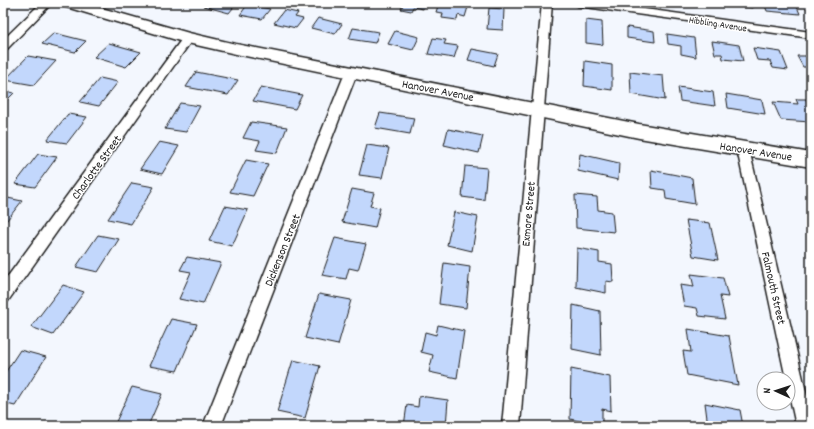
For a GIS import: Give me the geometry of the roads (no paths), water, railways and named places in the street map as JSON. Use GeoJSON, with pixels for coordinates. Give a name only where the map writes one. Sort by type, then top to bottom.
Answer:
{"type":"FeatureCollection","features":[{"type":"Feature","properties":{"kind":"street"},"geometry":{"type":"LineString","coordinates":[[3,46],[47,3]]}},
{"type":"Feature","properties":{"kind":"street","name":"Hanover Avenue"},"geometry":{"type":"LineString","coordinates":[[68,3],[188,38],[351,73],[639,131],[811,160]]}},
{"type":"Feature","properties":{"kind":"street","name":"Exmore Street"},"geometry":{"type":"LineString","coordinates":[[511,426],[547,3]]}},
{"type":"Feature","properties":{"kind":"street","name":"Hibbling Avenue"},"geometry":{"type":"LineString","coordinates":[[578,3],[811,36]]}},
{"type":"Feature","properties":{"kind":"street","name":"Charlotte Street"},"geometry":{"type":"LineString","coordinates":[[3,296],[188,38]]}},
{"type":"Feature","properties":{"kind":"street","name":"Dickenson Street"},"geometry":{"type":"LineString","coordinates":[[212,426],[351,73]]}},
{"type":"Feature","properties":{"kind":"street","name":"Falmouth Street"},"geometry":{"type":"LineString","coordinates":[[743,149],[805,426]]}}]}
